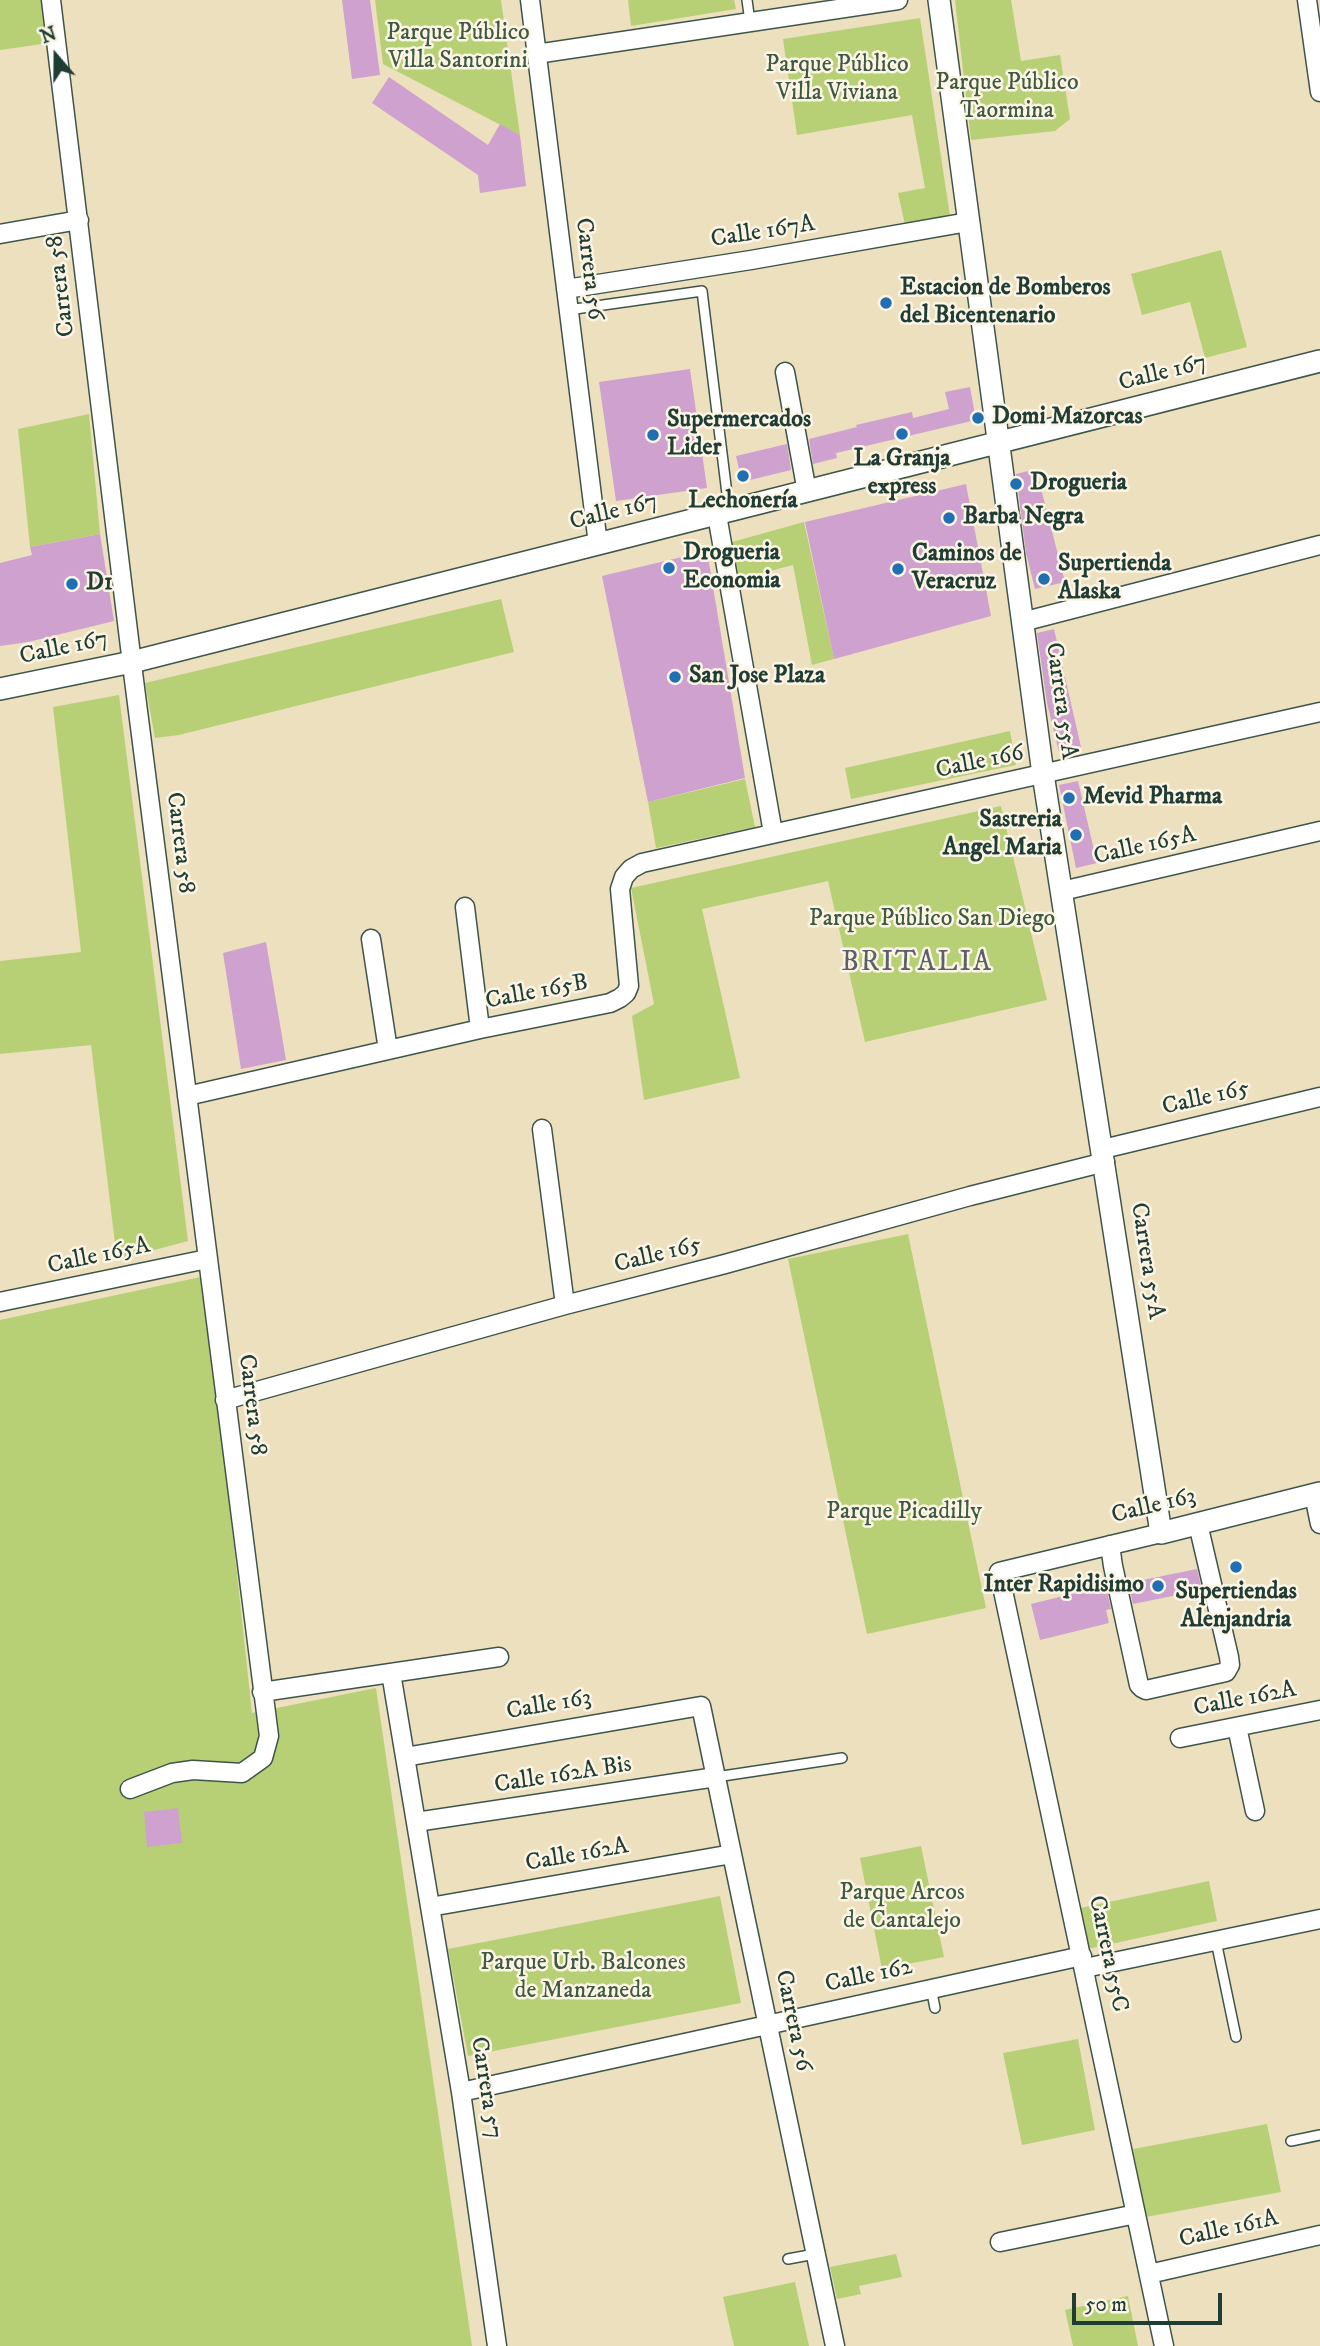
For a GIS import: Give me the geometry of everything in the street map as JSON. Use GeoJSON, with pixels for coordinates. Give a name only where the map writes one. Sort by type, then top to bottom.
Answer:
{"type":"FeatureCollection","features":[{"type":"Feature","properties":{"kind":"street","name":"Carrera 58"},"geometry":{"type":"LineString","coordinates":[[51,0],[132,662],[269,1736],[263,1758],[242,1773],[193,1770],[172,1773],[130,1789]]}},
{"type":"Feature","properties":{"kind":"street","name":"Carrera 56"},"geometry":{"type":"LineString","coordinates":[[530,0],[598,544]]}},
{"type":"Feature","properties":{"kind":"street"},"geometry":{"type":"LineString","coordinates":[[536,54],[898,0]]}},
{"type":"Feature","properties":{"kind":"street","name":"Carrera 55A"},"geometry":{"type":"LineString","coordinates":[[939,0],[1043,774],[1161,1533]]}},
{"type":"Feature","properties":{"kind":"street"},"geometry":{"type":"LineString","coordinates":[[1307,0],[1320,92]]}},
{"type":"Feature","properties":{"kind":"street"},"geometry":{"type":"LineString","coordinates":[[0,234],[79,220]]}},
{"type":"Feature","properties":{"kind":"street","name":"Calle 167A"},"geometry":{"type":"LineString","coordinates":[[566,289],[968,222]]}},
{"type":"Feature","properties":{"kind":"street","name":"Calle 167"},"geometry":{"type":"LineString","coordinates":[[0,689],[132,662],[1320,361]]}},
{"type":"Feature","properties":{"kind":"street"},"geometry":{"type":"LineString","coordinates":[[785,372],[807,492]]}},
{"type":"Feature","properties":{"kind":"street"},"geometry":{"type":"LineString","coordinates":[[723,513],[773,833]]}},
{"type":"Feature","properties":{"kind":"street"},"geometry":{"type":"LineString","coordinates":[[1022,622],[1320,545]]}},
{"type":"Feature","properties":{"kind":"street","name":"Calle 166"},"geometry":{"type":"LineString","coordinates":[[773,833],[1320,712]]}},
{"type":"Feature","properties":{"kind":"street","name":"Calle 165A"},"geometry":{"type":"LineString","coordinates":[[1062,891],[1320,831]]}},
{"type":"Feature","properties":{"kind":"street","name":"Calle 165B"},"geometry":{"type":"LineString","coordinates":[[187,1096],[610,1003],[626,993],[629,986],[620,889],[624,877],[631,869],[642,863],[773,833]]}},
{"type":"Feature","properties":{"kind":"street"},"geometry":{"type":"LineString","coordinates":[[465,907],[481,1030]]}},
{"type":"Feature","properties":{"kind":"street"},"geometry":{"type":"LineString","coordinates":[[371,939],[388,1050]]}},
{"type":"Feature","properties":{"kind":"street","name":"Calle 165"},"geometry":{"type":"LineString","coordinates":[[225,1400],[1320,1097]]}},
{"type":"Feature","properties":{"kind":"street"},"geometry":{"type":"LineString","coordinates":[[542,1129],[565,1305]]}},
{"type":"Feature","properties":{"kind":"street","name":"Calle 165A"},"geometry":{"type":"LineString","coordinates":[[0,1302],[207,1259]]}},
{"type":"Feature","properties":{"kind":"street"},"geometry":{"type":"LineString","coordinates":[[1317,1494],[1320,1524]]}},
{"type":"Feature","properties":{"kind":"street","name":"Calle 163"},"geometry":{"type":"LineString","coordinates":[[999,1572],[1317,1494]]}},
{"type":"Feature","properties":{"kind":"street"},"geometry":{"type":"LineString","coordinates":[[1110,1545],[1112,1566],[1139,1685],[1146,1690],[1226,1672],[1230,1665],[1229,1657],[1198,1524]]}},
{"type":"Feature","properties":{"kind":"street","name":"Carrera 55C"},"geometry":{"type":"LineString","coordinates":[[999,1572],[1164,2346]]}},
{"type":"Feature","properties":{"kind":"street"},"geometry":{"type":"LineString","coordinates":[[262,1692],[499,1657]]}},
{"type":"Feature","properties":{"kind":"street","name":"Carrera 57"},"geometry":{"type":"LineString","coordinates":[[391,1673],[461,2092],[497,2346]]}},
{"type":"Feature","properties":{"kind":"street","name":"Carrera 56"},"geometry":{"type":"LineString","coordinates":[[701,1706],[835,2346]]}},
{"type":"Feature","properties":{"kind":"street","name":"Calle 163"},"geometry":{"type":"LineString","coordinates":[[405,1757],[701,1706]]}},
{"type":"Feature","properties":{"kind":"street","name":"Calle 162A"},"geometry":{"type":"LineString","coordinates":[[1180,1738],[1320,1710]]}},
{"type":"Feature","properties":{"kind":"street"},"geometry":{"type":"LineString","coordinates":[[1237,1727],[1255,1811]]}},
{"type":"Feature","properties":{"kind":"street","name":"Calle 162A Bis"},"geometry":{"type":"LineString","coordinates":[[416,1822],[716,1777]]}},
{"type":"Feature","properties":{"kind":"street","name":"Calle 162A"},"geometry":{"type":"LineString","coordinates":[[430,1907],[732,1854]]}},
{"type":"Feature","properties":{"kind":"street","name":"Calle 162"},"geometry":{"type":"LineString","coordinates":[[461,2092],[931,1988],[1216,1941],[1320,1919]]}},
{"type":"Feature","properties":{"kind":"street"},"geometry":{"type":"LineString","coordinates":[[1000,2242],[1136,2214]]}},
{"type":"Feature","properties":{"kind":"street","name":"Calle 161A"},"geometry":{"type":"LineString","coordinates":[[1149,2274],[1320,2235]]}},
{"type":"Feature","properties":{"kind":"lane"},"geometry":{"type":"LineString","coordinates":[[747,0],[750,22]]}},
{"type":"Feature","properties":{"kind":"lane"},"geometry":{"type":"LineString","coordinates":[[568,310],[702,292],[723,513]]}},
{"type":"Feature","properties":{"kind":"lane"},"geometry":{"type":"LineString","coordinates":[[716,1777],[842,1758]]}},
{"type":"Feature","properties":{"kind":"lane"},"geometry":{"type":"LineString","coordinates":[[1216,1941],[1236,2037]]}},
{"type":"Feature","properties":{"kind":"lane"},"geometry":{"type":"LineString","coordinates":[[931,1988],[935,2008]]}},
{"type":"Feature","properties":{"kind":"lane"},"geometry":{"type":"LineString","coordinates":[[1291,2141],[1320,2134]]}},
{"type":"Feature","properties":{"kind":"lane"},"geometry":{"type":"LineString","coordinates":[[788,2259],[815,2254]]}},
{"type":"Feature","properties":{"kind":"green space"},"geometry":{"type":"Polygon","coordinates":[[[0,0],[51,0],[57,42],[0,50],[0,0]]]}},
{"type":"Feature","properties":{"kind":"green space","name":"Parque Público Villa Santorini"},"geometry":{"type":"Polygon","coordinates":[[[375,0],[501,0],[520,135],[383,64],[375,0]]]}},
{"type":"Feature","properties":{"kind":"green space"},"geometry":{"type":"Polygon","coordinates":[[[628,0],[734,0],[736,9],[631,26],[628,0]]]}},
{"type":"Feature","properties":{"kind":"green space","name":"Parque Público Taormina"},"geometry":{"type":"Polygon","coordinates":[[[955,0],[1011,0],[1021,61],[1060,55],[1070,119],[1055,131],[971,140],[955,0]]]}},
{"type":"Feature","properties":{"kind":"green space","name":"Parque Público Villa Viviana"},"geometry":{"type":"Polygon","coordinates":[[[920,18],[950,216],[905,225],[898,193],[925,188],[912,115],[797,135],[783,39],[920,18]]]}},
{"type":"Feature","properties":{"kind":"green space"},"geometry":{"type":"Polygon","coordinates":[[[1221,250],[1247,347],[1205,358],[1190,302],[1142,315],[1131,274],[1221,250]]]}},
{"type":"Feature","properties":{"kind":"green space"},"geometry":{"type":"Polygon","coordinates":[[[89,414],[100,534],[30,547],[18,429],[89,414]]]}},
{"type":"Feature","properties":{"kind":"green space"},"geometry":{"type":"Polygon","coordinates":[[[804,522],[834,659],[812,665],[793,565],[739,579],[732,542],[804,522]]]}},
{"type":"Feature","properties":{"kind":"green space"},"geometry":{"type":"Polygon","coordinates":[[[501,599],[514,652],[179,735],[155,738],[145,683],[501,599]]]}},
{"type":"Feature","properties":{"kind":"green space"},"geometry":{"type":"Polygon","coordinates":[[[119,695],[188,1241],[117,1260],[91,1045],[0,1054],[0,961],[81,952],[53,707],[119,695]]]}},
{"type":"Feature","properties":{"kind":"green space"},"geometry":{"type":"Polygon","coordinates":[[[1010,731],[1016,765],[851,799],[845,768],[1010,731]]]}},
{"type":"Feature","properties":{"kind":"green space"},"geometry":{"type":"Polygon","coordinates":[[[745,779],[755,827],[656,848],[648,802],[745,779]]]}},
{"type":"Feature","properties":{"kind":"green space","name":"Parque Público San Diego"},"geometry":{"type":"Polygon","coordinates":[[[1001,806],[1047,1000],[865,1042],[828,881],[702,909],[740,1078],[644,1100],[632,1016],[654,1004],[631,888],[1001,806]]]}},
{"type":"Feature","properties":{"kind":"green space","name":"Parque Picadilly"},"geometry":{"type":"Polygon","coordinates":[[[908,1234],[986,1608],[867,1634],[788,1259],[908,1234]]]}},
{"type":"Feature","properties":{"kind":"green space"},"geometry":{"type":"Polygon","coordinates":[[[205,1276],[252,1713],[376,1688],[472,2346],[0,2346],[0,1320],[205,1276]]]}},
{"type":"Feature","properties":{"kind":"green space","name":"Parque Arcos de Cantalejo"},"geometry":{"type":"Polygon","coordinates":[[[921,1846],[944,1957],[882,1969],[860,1858],[921,1846]]]}},
{"type":"Feature","properties":{"kind":"green space"},"geometry":{"type":"Polygon","coordinates":[[[1209,1881],[1217,1921],[1088,1949],[1080,1908],[1209,1881]]]}},
{"type":"Feature","properties":{"kind":"green space","name":"Parque Urb. Balcones de Manzaneda"},"geometry":{"type":"Polygon","coordinates":[[[720,1896],[741,2003],[468,2056],[448,1949],[720,1896]]]}},
{"type":"Feature","properties":{"kind":"green space"},"geometry":{"type":"Polygon","coordinates":[[[1078,2039],[1095,2130],[1022,2145],[1003,2053],[1078,2039]]]}},
{"type":"Feature","properties":{"kind":"green space"},"geometry":{"type":"Polygon","coordinates":[[[1267,2124],[1281,2192],[1146,2217],[1133,2149],[1267,2124]]]}},
{"type":"Feature","properties":{"kind":"green space"},"geometry":{"type":"Polygon","coordinates":[[[896,2254],[902,2277],[859,2286],[861,2294],[837,2299],[830,2267],[896,2254]]]}},
{"type":"Feature","properties":{"kind":"green space"},"geometry":{"type":"Polygon","coordinates":[[[795,2282],[809,2346],[734,2346],[723,2297],[795,2282]]]}},
{"type":"Feature","properties":{"kind":"green space"},"geometry":{"type":"Polygon","coordinates":[[[1128,2296],[1138,2346],[1073,2346],[1065,2310],[1128,2296]]]}},
{"type":"Feature","properties":{"kind":"building"},"geometry":{"type":"Polygon","coordinates":[[[342,0],[370,0],[380,75],[352,79],[342,0]]]}},
{"type":"Feature","properties":{"kind":"building"},"geometry":{"type":"Polygon","coordinates":[[[389,77],[488,145],[500,124],[520,135],[526,186],[480,193],[478,175],[372,103],[389,77]]]}},
{"type":"Feature","properties":{"kind":"building","name":"Supermercados Lider"},"geometry":{"type":"Polygon","coordinates":[[[690,369],[707,488],[616,501],[599,382],[690,369]]]}},
{"type":"Feature","properties":{"kind":"building"},"geometry":{"type":"Polygon","coordinates":[[[970,387],[976,420],[836,453],[837,458],[813,464],[809,439],[912,412],[913,418],[949,409],[945,392],[970,387]]]}},
{"type":"Feature","properties":{"kind":"building"},"geometry":{"type":"Polygon","coordinates":[[[787,444],[791,470],[742,482],[736,456],[787,444]]]}},
{"type":"Feature","properties":{"kind":"building"},"geometry":{"type":"Polygon","coordinates":[[[1036,469],[1065,582],[1035,589],[1026,553],[1016,474],[1036,469]]]}},
{"type":"Feature","properties":{"kind":"building","name":"Caminos de Veracruz"},"geometry":{"type":"Polygon","coordinates":[[[966,484],[991,616],[834,659],[805,522],[966,484]]]}},
{"type":"Feature","properties":{"kind":"building","name":"D1"},"geometry":{"type":"Polygon","coordinates":[[[100,534],[114,621],[0,646],[0,563],[32,555],[30,547],[100,534]]]}},
{"type":"Feature","properties":{"kind":"building","name":"San Jose Plaza"},"geometry":{"type":"Polygon","coordinates":[[[707,551],[745,778],[648,802],[602,576],[707,551]]]}},
{"type":"Feature","properties":{"kind":"building"},"geometry":{"type":"Polygon","coordinates":[[[1054,629],[1081,747],[1059,752],[1047,703],[1037,633],[1054,629]]]}},
{"type":"Feature","properties":{"kind":"building"},"geometry":{"type":"Polygon","coordinates":[[[1078,781],[1097,863],[1076,868],[1059,785],[1078,781]]]}},
{"type":"Feature","properties":{"kind":"building"},"geometry":{"type":"Polygon","coordinates":[[[266,942],[286,1060],[241,1069],[223,953],[266,942]]]}},
{"type":"Feature","properties":{"kind":"building"},"geometry":{"type":"Polygon","coordinates":[[[1197,1569],[1202,1590],[1133,1604],[1128,1583],[1197,1569]]]}},
{"type":"Feature","properties":{"kind":"building"},"geometry":{"type":"Polygon","coordinates":[[[1100,1587],[1106,1588],[1111,1609],[1106,1610],[1109,1623],[1040,1640],[1031,1604],[1100,1587]]]}},
{"type":"Feature","properties":{"kind":"building"},"geometry":{"type":"Polygon","coordinates":[[[178,1808],[182,1843],[147,1847],[144,1812],[178,1808]]]}},
{"type":"Feature","properties":{"kind":"place","name":"Estacion de Bomberos del Bicentenario"},"geometry":{"type":"Point","coordinates":[886,303]}},
{"type":"Feature","properties":{"kind":"place","name":"Domi Mazorcas"},"geometry":{"type":"Point","coordinates":[978,418]}},
{"type":"Feature","properties":{"kind":"place","name":"La Granja express"},"geometry":{"type":"Point","coordinates":[902,434]}},
{"type":"Feature","properties":{"kind":"place","name":"Supermercados Lider"},"geometry":{"type":"Point","coordinates":[653,435]}},
{"type":"Feature","properties":{"kind":"place","name":"Lechonería"},"geometry":{"type":"Point","coordinates":[743,476]}},
{"type":"Feature","properties":{"kind":"place","name":"Drogueria"},"geometry":{"type":"Point","coordinates":[1016,484]}},
{"type":"Feature","properties":{"kind":"place","name":"Barba Negra"},"geometry":{"type":"Point","coordinates":[949,518]}},
{"type":"Feature","properties":{"kind":"place","name":"Drogueria Economia"},"geometry":{"type":"Point","coordinates":[669,568]}},
{"type":"Feature","properties":{"kind":"place","name":"Caminos de Veracruz"},"geometry":{"type":"Point","coordinates":[898,569]}},
{"type":"Feature","properties":{"kind":"place","name":"Supertienda Alaska"},"geometry":{"type":"Point","coordinates":[1044,579]}},
{"type":"Feature","properties":{"kind":"place","name":"D1"},"geometry":{"type":"Point","coordinates":[72,584]}},
{"type":"Feature","properties":{"kind":"place","name":"San Jose Plaza"},"geometry":{"type":"Point","coordinates":[675,677]}},
{"type":"Feature","properties":{"kind":"place","name":"Mevid Pharma"},"geometry":{"type":"Point","coordinates":[1069,798]}},
{"type":"Feature","properties":{"kind":"place","name":"Sastreria Angel Maria"},"geometry":{"type":"Point","coordinates":[1076,835]}},
{"type":"Feature","properties":{"kind":"place","name":"Supertiendas Alenjandria"},"geometry":{"type":"Point","coordinates":[1236,1567]}},
{"type":"Feature","properties":{"kind":"place","name":"Inter Rapidisimo"},"geometry":{"type":"Point","coordinates":[1158,1586]}},
{"type":"Feature","properties":{"kind":"district","name":"BRITALIA"},"geometry":{"type":"Point","coordinates":[917,964]}}]}
